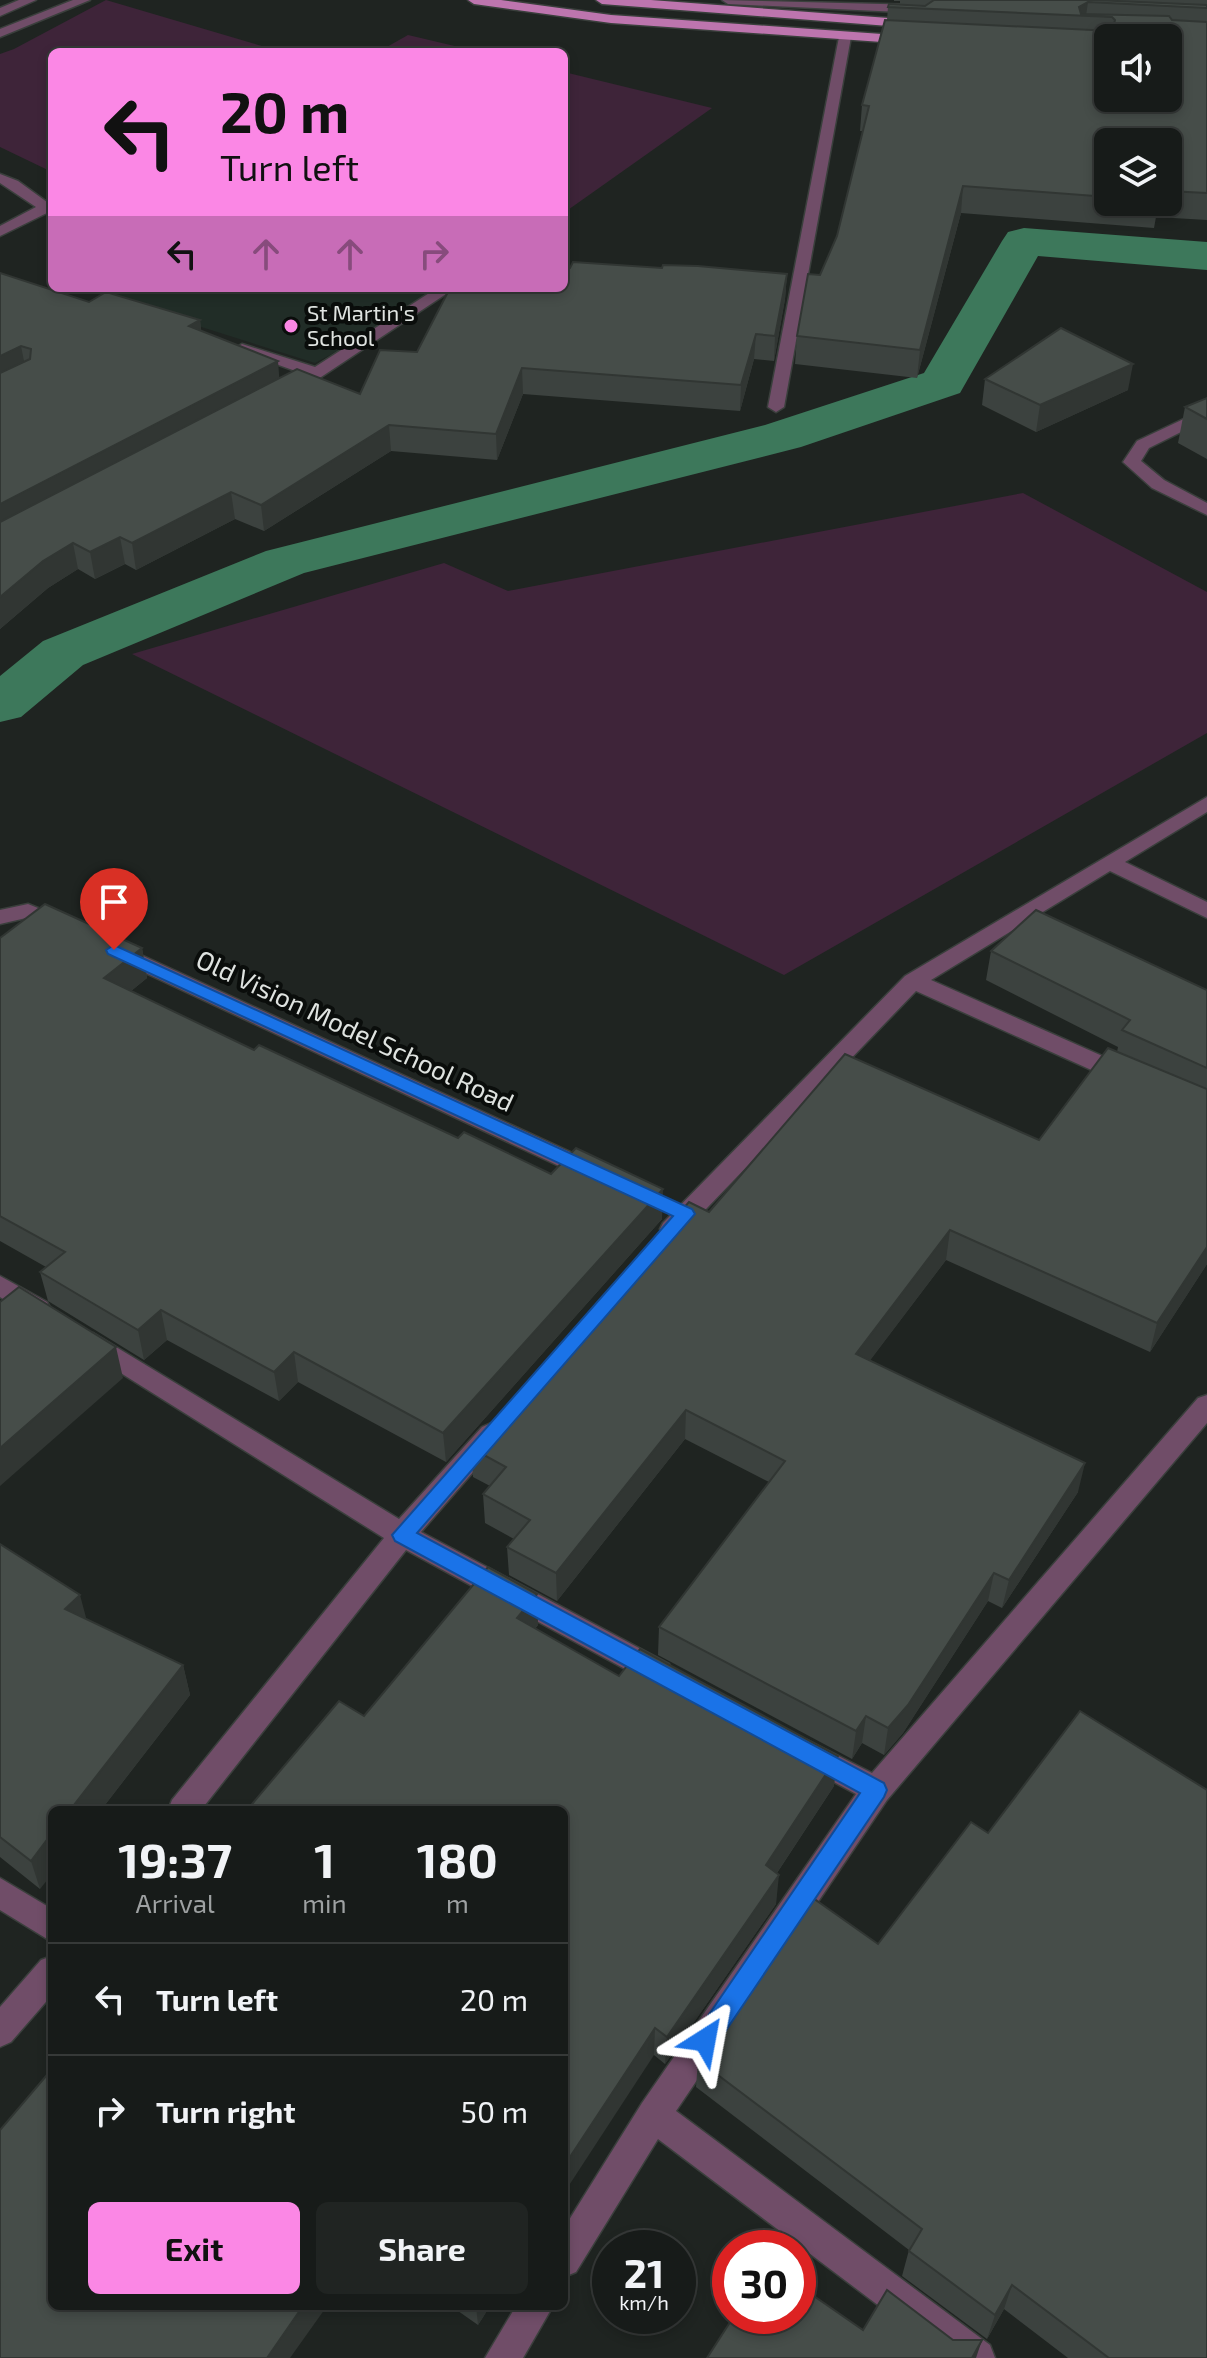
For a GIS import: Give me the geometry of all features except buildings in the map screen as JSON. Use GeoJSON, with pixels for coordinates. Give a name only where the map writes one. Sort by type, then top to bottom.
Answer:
{"type":"FeatureCollection","features":[{"type":"Feature","properties":{"kind":"main road"},"geometry":{"type":"LineString","coordinates":[[474,0],[611,19],[922,41]]}},
{"type":"Feature","properties":{"kind":"main road"},"geometry":{"type":"LineString","coordinates":[[602,0],[925,24]]}},
{"type":"Feature","properties":{"kind":"street"},"geometry":{"type":"LineString","coordinates":[[0,12],[30,0]]}},
{"type":"Feature","properties":{"kind":"street"},"geometry":{"type":"LineString","coordinates":[[0,33],[84,0]]}},
{"type":"Feature","properties":{"kind":"street"},"geometry":{"type":"LineString","coordinates":[[728,0],[936,10]]}},
{"type":"Feature","properties":{"kind":"street"},"geometry":{"type":"LineString","coordinates":[[776,407],[793,287],[845,37]]}},
{"type":"Feature","properties":{"kind":"street"},"geometry":{"type":"LineString","coordinates":[[0,178],[46,208],[0,232]]}},
{"type":"Feature","properties":{"kind":"street"},"geometry":{"type":"LineString","coordinates":[[264,406],[441,292]]}},
{"type":"Feature","properties":{"kind":"street"},"geometry":{"type":"LineString","coordinates":[[230,346],[316,373]]}},
{"type":"Feature","properties":{"kind":"street"},"geometry":{"type":"LineString","coordinates":[[1207,413],[1143,445],[1132,462],[1158,484],[1207,510]]}},
{"type":"Feature","properties":{"kind":"street"},"geometry":{"type":"LineString","coordinates":[[654,1250],[678,1211],[913,981],[1207,803]]}},
{"type":"Feature","properties":{"kind":"street"},"geometry":{"type":"LineString","coordinates":[[1109,862],[1207,911]]}},
{"type":"Feature","properties":{"kind":"street","name":"Old Vision Model School Road"},"geometry":{"type":"LineString","coordinates":[[0,917],[28,911],[614,1181]]}},
{"type":"Feature","properties":{"kind":"street"},"geometry":{"type":"LineString","coordinates":[[913,981],[1151,1088]]}},
{"type":"Feature","properties":{"kind":"street"},"geometry":{"type":"LineString","coordinates":[[0,1285],[402,1535],[681,1685]]}},
{"type":"Feature","properties":{"kind":"street"},"geometry":{"type":"LineString","coordinates":[[568,2254],[654,2115],[876,1790],[1207,1405]]}},
{"type":"Feature","properties":{"kind":"street"},"geometry":{"type":"LineString","coordinates":[[186,1806],[402,1535],[507,1416]]}},
{"type":"Feature","properties":{"kind":"street"},"geometry":{"type":"LineString","coordinates":[[778,1738],[876,1790]]}},
{"type":"Feature","properties":{"kind":"street"},"geometry":{"type":"LineString","coordinates":[[0,1892],[48,1924]]}},
{"type":"Feature","properties":{"kind":"street"},"geometry":{"type":"LineString","coordinates":[[0,2031],[48,1976]]}},
{"type":"Feature","properties":{"kind":"street"},"geometry":{"type":"LineString","coordinates":[[654,2115],[977,2358]]}},
{"type":"Feature","properties":{"kind":"street"},"geometry":{"type":"LineString","coordinates":[[503,2358],[533,2310]]}},
{"type":"Feature","properties":{"kind":"shaded area"},"geometry":{"type":"Polygon","coordinates":[[[106,0],[268,48],[48,48],[48,170],[0,147],[0,54],[106,0]]]}},
{"type":"Feature","properties":{"kind":"shaded area"},"geometry":{"type":"Polygon","coordinates":[[[408,35],[463,48],[385,48],[408,35]]]}},
{"type":"Feature","properties":{"kind":"shaded area"},"geometry":{"type":"Polygon","coordinates":[[[568,73],[712,108],[568,210],[568,73]]]}},
{"type":"Feature","properties":{"kind":"shaded area","name":"St Martin's School"},"geometry":{"type":"Polygon","coordinates":[[[91,292],[448,292],[315,363],[91,292]]]}},
{"type":"Feature","properties":{"kind":"shaded area"},"geometry":{"type":"Polygon","coordinates":[[[1023,493],[1207,592],[1207,733],[784,975],[132,654],[444,563],[508,591],[1023,493]]]}},
{"type":"Feature","properties":{"kind":"waterway"},"geometry":{"type":"LineString","coordinates":[[0,705],[63,653],[285,562],[783,436],[943,383],[1024,241],[1207,256]]}},
{"type":"Feature","properties":{"kind":"place","name":"St Martin's School"},"geometry":{"type":"Point","coordinates":[291,326]}},
{"type":"Feature","properties":{"kind":"route"},"geometry":{"type":"LineString","coordinates":[[114,950],[685,1214],[402,1535],[876,1790],[705,2040]]}}]}
